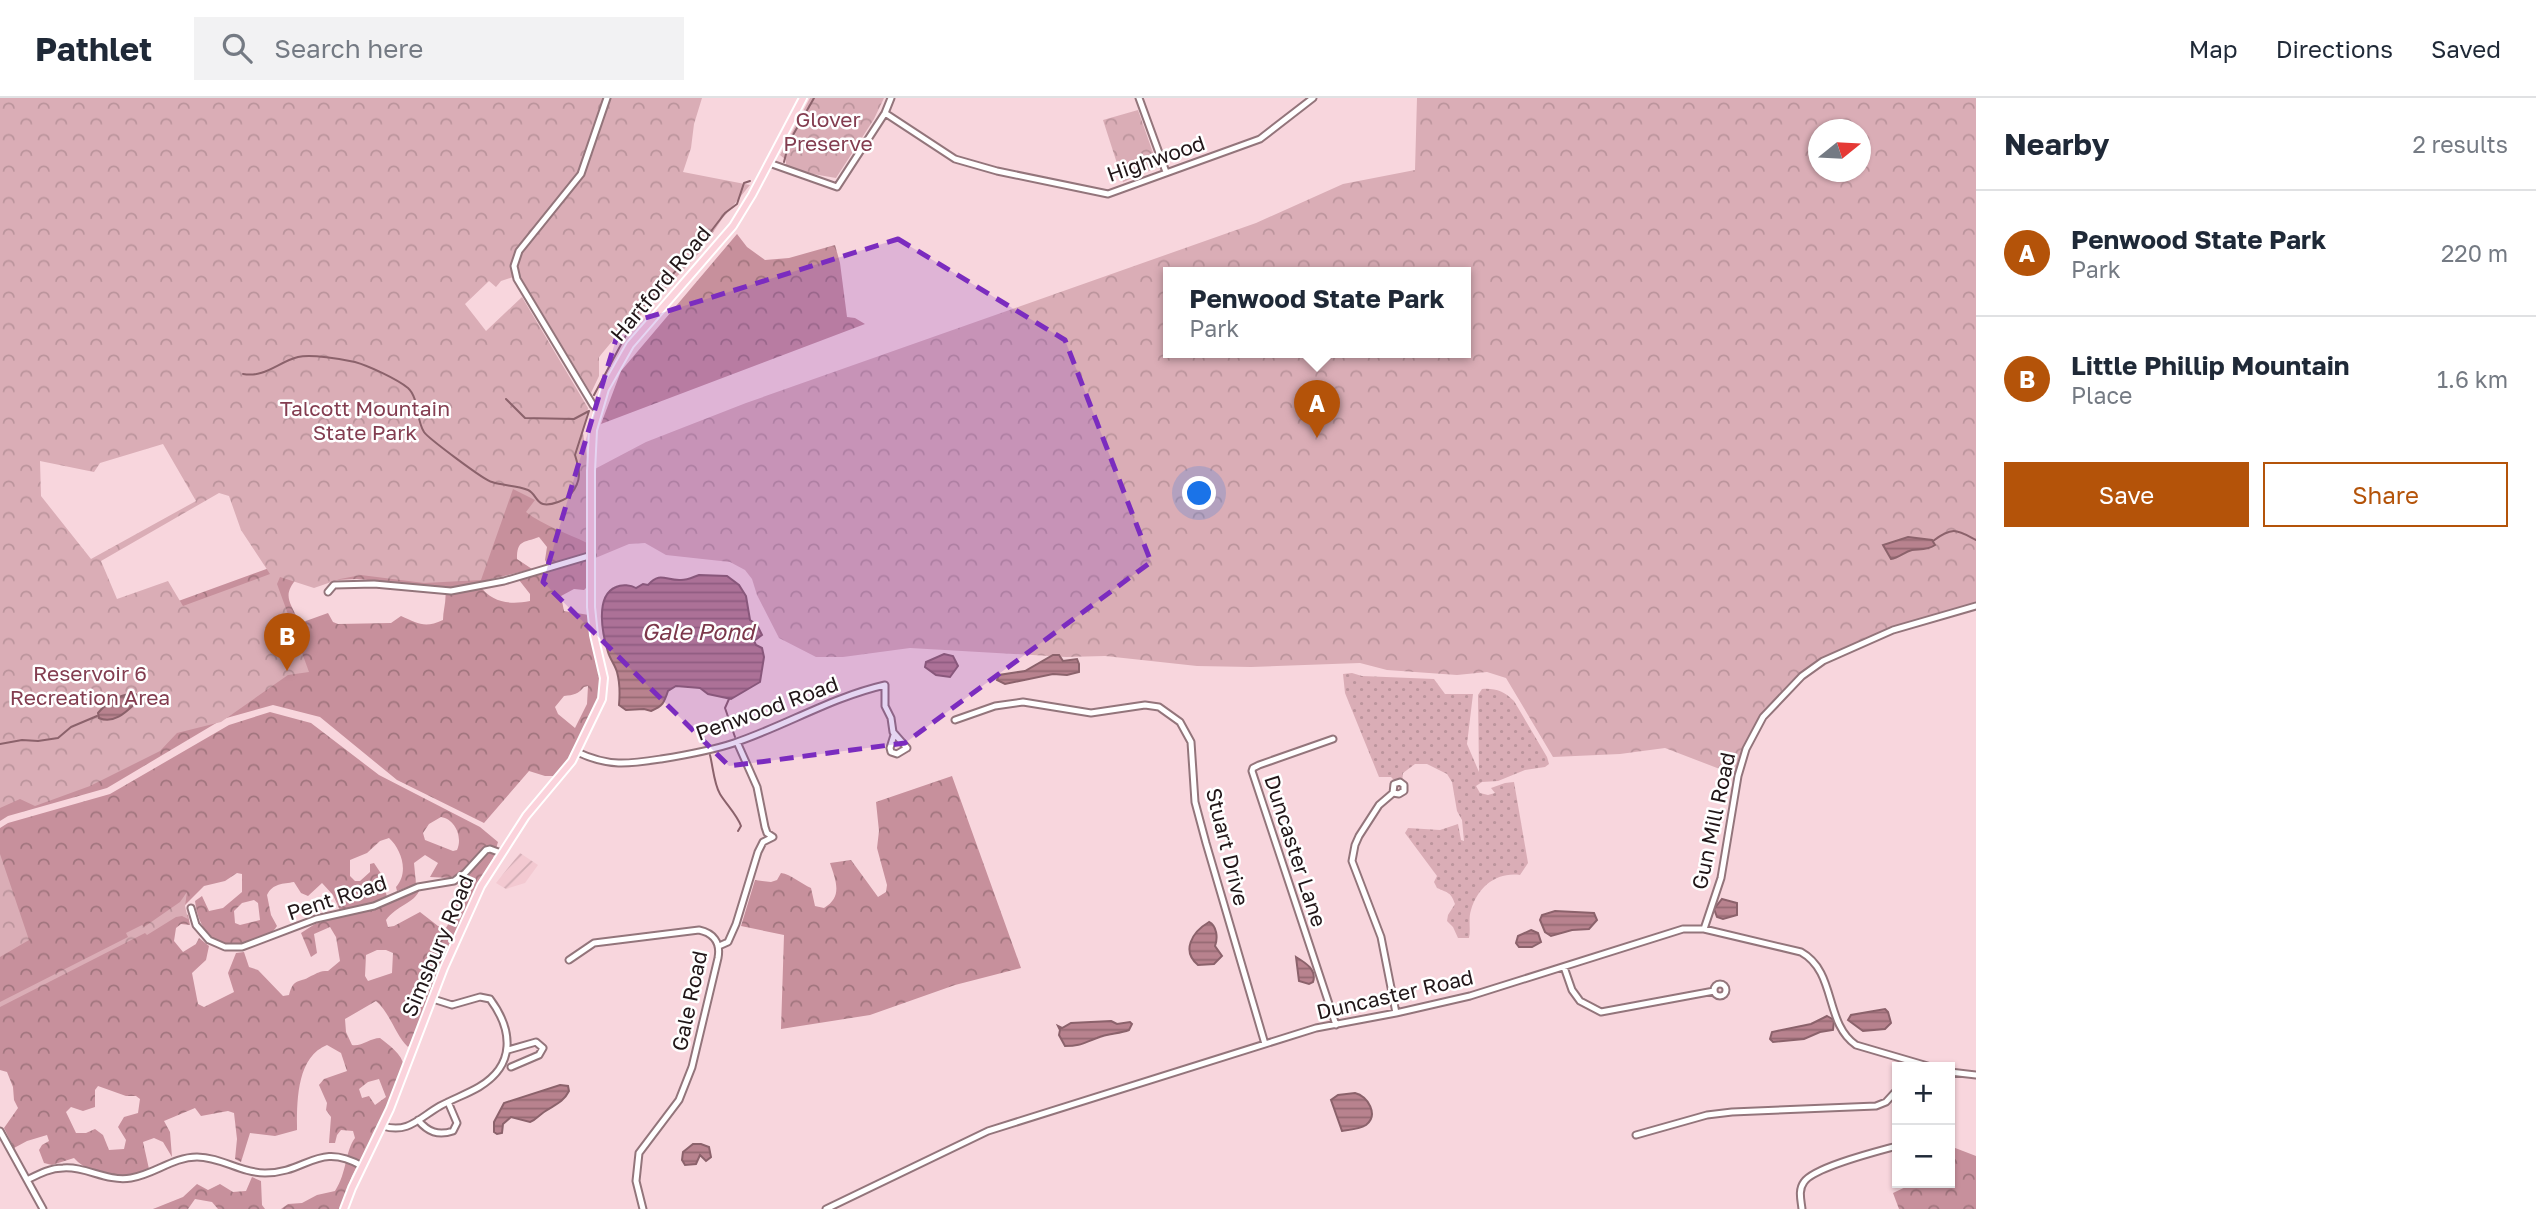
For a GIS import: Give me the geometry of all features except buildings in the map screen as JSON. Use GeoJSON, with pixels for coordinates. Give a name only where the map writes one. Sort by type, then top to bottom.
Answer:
{"type":"FeatureCollection","features":[{"type":"Feature","properties":{"kind":"main road","name":"Hartford Road"},"geometry":{"type":"LineString","coordinates":[[591,591],[591,450],[598,410],[610,378],[629,345],[718,245],[752,195],[803,98]]}},
{"type":"Feature","properties":{"kind":"main road","name":"Simsbury Road"},"geometry":{"type":"LineString","coordinates":[[344,1209],[383,1126],[464,922],[501,853],[526,816],[578,752],[598,708],[604,688],[593,622],[591,591]]}},
{"type":"Feature","properties":{"kind":"street"},"geometry":{"type":"LineString","coordinates":[[598,410],[532,305],[517,279],[514,266],[519,251],[580,174],[607,98]]}},
{"type":"Feature","properties":{"kind":"street"},"geometry":{"type":"LineString","coordinates":[[769,163],[837,187],[885,113],[891,98]]}},
{"type":"Feature","properties":{"kind":"street"},"geometry":{"type":"LineString","coordinates":[[1139,98],[1166,172]]}},
{"type":"Feature","properties":{"kind":"street","name":"Highwood"},"geometry":{"type":"LineString","coordinates":[[885,113],[955,159],[1108,194],[1260,139],[1313,98]]}},
{"type":"Feature","properties":{"kind":"street"},"geometry":{"type":"LineString","coordinates":[[328,592],[334,585],[365,583],[451,591],[504,581],[592,555]]}},
{"type":"Feature","properties":{"kind":"street","name":"Gun Mill Road"},"geometry":{"type":"LineString","coordinates":[[1704,929],[1721,878],[1738,776],[1746,748],[1763,717],[1794,683],[1823,661],[1892,630],[1976,606]]}},
{"type":"Feature","properties":{"kind":"street","name":"Penwood Road"},"geometry":{"type":"LineString","coordinates":[[578,752],[598,761],[624,765],[699,753],[737,742],[839,699],[885,685],[885,706],[891,718],[894,735]]}},
{"type":"Feature","properties":{"kind":"street","name":"Stuart Drive"},"geometry":{"type":"LineString","coordinates":[[955,720],[995,706],[1023,702],[1091,713],[1145,705],[1158,707],[1180,722],[1191,743],[1195,802],[1265,1044]]}},
{"type":"Feature","properties":{"kind":"street","name":"Duncaster Lane"},"geometry":{"type":"LineString","coordinates":[[1333,739],[1259,765],[1252,771],[1336,1025]]}},
{"type":"Feature","properties":{"kind":"street"},"geometry":{"type":"LineString","coordinates":[[719,946],[728,942],[737,924],[758,852],[763,842],[773,836],[767,833],[765,828],[755,781],[737,742]]}},
{"type":"Feature","properties":{"kind":"street"},"geometry":{"type":"LineString","coordinates":[[1393,793],[1379,805],[1359,836],[1354,845],[1352,862],[1381,937],[1396,1013]]}},
{"type":"Feature","properties":{"kind":"street","name":"Pent Road"},"geometry":{"type":"LineString","coordinates":[[191,908],[198,927],[209,940],[225,947],[242,947],[316,919],[374,906],[418,887],[454,881],[486,850],[501,853]]}},
{"type":"Feature","properties":{"kind":"street","name":"Duncaster Road"},"geometry":{"type":"LineString","coordinates":[[826,1209],[977,1136],[1265,1044],[1336,1025],[1470,996],[1683,929],[1704,929],[1801,952],[1810,957],[1823,975],[1842,1030],[1849,1040],[1902,1062]]}},
{"type":"Feature","properties":{"kind":"street","name":"Gale Road"},"geometry":{"type":"LineString","coordinates":[[569,960],[594,943],[699,930],[710,934],[719,946],[690,1072],[679,1100],[639,1153],[636,1181],[643,1209]]}},
{"type":"Feature","properties":{"kind":"street"},"geometry":{"type":"LineString","coordinates":[[1564,967],[1572,990],[1580,1001],[1601,1012],[1714,991]]}},
{"type":"Feature","properties":{"kind":"street"},"geometry":{"type":"LineString","coordinates":[[383,1126],[394,1130],[402,1129],[488,1080],[499,1068],[508,1050],[505,1029],[489,999],[478,997],[454,1004],[433,999]]}},
{"type":"Feature","properties":{"kind":"street"},"geometry":{"type":"LineString","coordinates":[[508,1050],[536,1042],[543,1048],[539,1055],[511,1067]]}},
{"type":"Feature","properties":{"kind":"street"},"geometry":{"type":"LineString","coordinates":[[1955,1073],[1976,1075]]}},
{"type":"Feature","properties":{"kind":"street"},"geometry":{"type":"LineString","coordinates":[[1636,1135],[1707,1115],[1876,1106],[1886,1102],[1892,1095]]}},
{"type":"Feature","properties":{"kind":"street"},"geometry":{"type":"LineString","coordinates":[[418,1120],[430,1132],[452,1132],[457,1128],[457,1123],[448,1102]]}},
{"type":"Feature","properties":{"kind":"street"},"geometry":{"type":"LineString","coordinates":[[0,1131],[43,1209]]}},
{"type":"Feature","properties":{"kind":"street"},"geometry":{"type":"LineString","coordinates":[[1802,1209],[1802,1186],[1809,1177],[1865,1154],[1892,1147]]}},
{"type":"Feature","properties":{"kind":"street"},"geometry":{"type":"LineString","coordinates":[[27,1180],[48,1170],[64,1167],[105,1178],[131,1178],[147,1174],[177,1160],[195,1157],[212,1159],[255,1172],[284,1171],[328,1156],[347,1159],[362,1166]]}},
{"type":"Feature","properties":{"kind":"highlighted area"},"geometry":{"type":"Polygon","coordinates":[[[898,239],[1065,340],[1151,562],[905,743],[729,766],[543,582],[620,326],[898,239]]]}},
{"type":"Feature","properties":{"kind":"shaded area"},"geometry":{"type":"Polygon","coordinates":[[[520,853],[538,865],[525,883],[506,889],[496,883],[520,853]]]}},
{"type":"Feature","properties":{"kind":"green space","name":"Talcott Mountain State Park"},"geometry":{"type":"Polygon","coordinates":[[[0,98],[702,98],[683,172],[750,185],[722,219],[700,252],[640,316],[619,333],[599,357],[599,376],[591,393],[519,275],[501,281],[496,287],[489,281],[465,304],[486,331],[522,297],[588,408],[583,433],[587,457],[587,543],[526,512],[535,500],[513,489],[481,580],[424,583],[361,575],[314,588],[280,577],[277,584],[309,672],[288,675],[221,722],[177,733],[160,751],[90,786],[35,806],[20,799],[0,808],[0,98]],[[163,444],[100,463],[94,472],[40,461],[41,496],[91,559],[196,501],[163,444]],[[219,493],[101,561],[117,599],[168,581],[183,606],[270,574],[241,530],[229,496],[219,493]]]}},
{"type":"Feature","properties":{"kind":"green space","name":"Glover Preserve"},"geometry":{"type":"Polygon","coordinates":[[[810,98],[884,98],[874,119],[836,178],[807,173],[786,165],[786,160],[780,155],[810,98]]]}},
{"type":"Feature","properties":{"kind":"green space"},"geometry":{"type":"Polygon","coordinates":[[[1417,98],[1976,98],[1976,606],[1913,622],[1823,661],[1786,690],[1754,732],[1738,776],[1665,748],[1620,754],[1553,757],[1506,678],[1487,672],[1457,675],[1387,670],[1360,663],[1197,666],[1105,656],[1066,657],[910,648],[843,657],[816,657],[779,638],[757,595],[752,579],[745,570],[730,562],[666,555],[645,543],[629,544],[593,559],[591,471],[646,442],[746,403],[1256,223],[1343,184],[1415,170],[1417,98]]]}},
{"type":"Feature","properties":{"kind":"green space"},"geometry":{"type":"Polygon","coordinates":[[[1138,110],[1158,167],[1123,182],[1103,120],[1138,110]]]}},
{"type":"Feature","properties":{"kind":"green space"},"geometry":{"type":"Polygon","coordinates":[[[737,234],[747,247],[765,260],[789,258],[835,245],[847,317],[865,324],[601,424],[621,371],[737,234]]]}},
{"type":"Feature","properties":{"kind":"green space","name":"Reservoir 6 Recreation Area"},"geometry":{"type":"Polygon","coordinates":[[[586,458],[587,587],[584,590],[574,589],[561,596],[564,611],[589,615],[600,671],[600,690],[586,730],[556,776],[529,771],[484,823],[397,780],[320,717],[273,705],[223,719],[107,788],[8,816],[0,821],[0,666],[316,551],[586,458]],[[539,537],[522,543],[518,548],[517,559],[532,569],[480,582],[479,585],[484,591],[502,601],[530,601],[530,594],[519,580],[544,572],[549,567],[545,560],[547,547],[539,537]],[[297,578],[292,584],[290,603],[298,620],[303,622],[328,613],[333,622],[338,624],[391,623],[401,616],[426,625],[443,620],[444,587],[357,579],[317,581],[297,578]],[[588,686],[576,694],[564,696],[555,707],[558,714],[575,728],[587,704],[588,686]]]}},
{"type":"Feature","properties":{"kind":"green space"},"geometry":{"type":"Polygon","coordinates":[[[1343,674],[1362,676],[1434,679],[1445,694],[1473,694],[1467,744],[1479,772],[1478,695],[1482,689],[1499,691],[1514,701],[1547,757],[1549,764],[1545,767],[1525,770],[1476,786],[1480,793],[1488,795],[1495,793],[1491,788],[1514,782],[1528,863],[1520,875],[1496,879],[1478,894],[1471,910],[1469,938],[1458,938],[1447,921],[1455,904],[1454,900],[1449,893],[1437,888],[1434,882],[1437,876],[1405,833],[1408,828],[1440,830],[1458,824],[1461,840],[1464,841],[1462,820],[1457,811],[1452,782],[1447,774],[1427,764],[1415,764],[1403,773],[1402,783],[1391,777],[1379,777],[1345,693],[1343,674]]]}},
{"type":"Feature","properties":{"kind":"green space"},"geometry":{"type":"Polygon","coordinates":[[[270,712],[311,723],[379,775],[480,827],[498,842],[493,859],[448,947],[415,1038],[408,1047],[376,1001],[345,1019],[346,1032],[352,1045],[380,1038],[398,1054],[404,1066],[382,1118],[352,1176],[340,1209],[281,1209],[288,1204],[302,1203],[317,1195],[335,1191],[355,1138],[353,1131],[341,1130],[335,1143],[329,1143],[331,1117],[326,1110],[327,1103],[319,1085],[324,1079],[347,1071],[341,1053],[327,1045],[317,1051],[304,1070],[298,1094],[297,1130],[275,1136],[250,1133],[241,1162],[235,1159],[237,1139],[234,1113],[228,1111],[201,1116],[195,1108],[164,1121],[170,1132],[172,1157],[163,1142],[154,1138],[143,1142],[149,1169],[120,1176],[99,1173],[74,1158],[52,1165],[44,1163],[39,1150],[49,1141],[47,1135],[14,1148],[4,1128],[18,1108],[7,1072],[0,1070],[0,828],[8,823],[110,794],[229,725],[270,712]],[[441,817],[429,824],[423,833],[425,840],[453,851],[457,850],[457,829],[450,821],[441,817]],[[389,838],[380,841],[367,853],[350,860],[350,876],[355,881],[360,881],[370,872],[370,864],[374,863],[382,875],[388,902],[419,891],[413,899],[390,915],[386,920],[388,927],[420,912],[438,926],[446,928],[457,902],[457,874],[450,878],[430,877],[438,863],[425,855],[414,863],[416,884],[397,891],[403,869],[394,843],[389,838]],[[237,873],[225,881],[204,886],[184,906],[184,913],[188,915],[190,925],[181,924],[176,928],[174,941],[183,952],[196,944],[199,938],[209,946],[206,960],[192,973],[198,1004],[204,1007],[234,992],[228,973],[236,953],[244,952],[249,967],[258,970],[283,996],[289,995],[297,982],[328,971],[340,961],[336,937],[330,927],[314,934],[317,953],[311,957],[301,933],[315,924],[342,915],[333,895],[322,883],[308,896],[301,893],[294,882],[272,888],[267,895],[271,915],[277,926],[275,929],[261,938],[231,944],[221,942],[206,932],[197,913],[195,901],[202,896],[209,911],[223,908],[242,892],[242,874],[237,873]],[[254,900],[242,903],[234,911],[235,923],[240,925],[260,920],[258,903],[254,900]],[[377,950],[366,955],[365,976],[368,981],[392,973],[393,953],[377,950]],[[379,1079],[368,1082],[359,1089],[362,1098],[369,1096],[375,1105],[386,1097],[379,1079]],[[98,1086],[95,1090],[95,1107],[83,1111],[71,1107],[66,1112],[76,1133],[95,1129],[103,1135],[109,1150],[124,1149],[126,1140],[118,1127],[124,1117],[138,1113],[140,1099],[98,1086]]]}},
{"type":"Feature","properties":{"kind":"green space"},"geometry":{"type":"Polygon","coordinates":[[[952,776],[1021,968],[955,985],[870,1015],[781,1029],[784,935],[741,926],[755,880],[771,882],[777,880],[781,873],[789,875],[811,888],[815,906],[824,908],[836,894],[836,882],[830,863],[851,860],[878,897],[886,892],[887,885],[877,848],[879,831],[876,802],[952,776]]]}},
{"type":"Feature","properties":{"kind":"green space"},"geometry":{"type":"Polygon","coordinates":[[[0,854],[29,940],[0,957],[0,854]]]}},
{"type":"Feature","properties":{"kind":"green space"},"geometry":{"type":"Polygon","coordinates":[[[187,892],[185,906],[188,919],[176,917],[147,935],[145,933],[0,1007],[0,1002],[128,937],[126,933],[142,925],[144,927],[180,902],[187,892]]]}},
{"type":"Feature","properties":{"kind":"green space"},"geometry":{"type":"Polygon","coordinates":[[[1955,1148],[1976,1156],[1976,1209],[1899,1209],[1893,1193],[1904,1188],[1955,1188],[1955,1148]]]}},
{"type":"Feature","properties":{"kind":"green space"},"geometry":{"type":"Polygon","coordinates":[[[252,1177],[261,1181],[262,1205],[265,1209],[218,1209],[212,1202],[195,1199],[188,1209],[153,1209],[183,1197],[197,1184],[208,1190],[220,1184],[233,1192],[246,1191],[252,1177]]]}},
{"type":"Feature","properties":{"kind":"water"},"geometry":{"type":"Polygon","coordinates":[[[1908,537],[1932,540],[1935,545],[1927,549],[1912,550],[1891,559],[1883,545],[1908,537]]]}},
{"type":"Feature","properties":{"kind":"water","name":"Gale Pond"},"geometry":{"type":"Polygon","coordinates":[[[699,575],[727,576],[739,585],[746,596],[750,620],[757,625],[762,635],[754,641],[762,648],[764,657],[760,682],[731,699],[708,694],[700,688],[676,686],[668,691],[662,704],[651,711],[626,710],[619,705],[618,676],[604,636],[602,607],[605,599],[609,592],[618,586],[636,588],[643,584],[648,585],[656,578],[684,580],[699,575]]]}},
{"type":"Feature","properties":{"kind":"water"},"geometry":{"type":"Polygon","coordinates":[[[944,654],[953,656],[958,666],[950,677],[936,675],[925,667],[926,662],[944,654]]]}},
{"type":"Feature","properties":{"kind":"water"},"geometry":{"type":"Polygon","coordinates":[[[1053,655],[1059,655],[1063,661],[1077,659],[1079,672],[1053,674],[1005,684],[997,680],[999,675],[1025,671],[1053,655]]]}},
{"type":"Feature","properties":{"kind":"water"},"geometry":{"type":"Polygon","coordinates":[[[134,693],[139,696],[139,700],[126,712],[110,720],[99,718],[98,713],[110,702],[134,693]]]}},
{"type":"Feature","properties":{"kind":"water"},"geometry":{"type":"Polygon","coordinates":[[[1722,899],[1737,903],[1737,915],[1723,919],[1717,917],[1714,909],[1722,899]]]}},
{"type":"Feature","properties":{"kind":"water"},"geometry":{"type":"Polygon","coordinates":[[[1555,911],[1594,913],[1597,920],[1589,929],[1551,936],[1545,932],[1540,920],[1542,915],[1555,911]]]}},
{"type":"Feature","properties":{"kind":"water"},"geometry":{"type":"Polygon","coordinates":[[[1209,922],[1215,929],[1215,946],[1222,956],[1214,964],[1198,965],[1190,954],[1191,942],[1198,931],[1209,922]]]}},
{"type":"Feature","properties":{"kind":"water"},"geometry":{"type":"Polygon","coordinates":[[[1531,930],[1538,933],[1541,942],[1532,947],[1519,947],[1516,943],[1518,936],[1531,930]]]}},
{"type":"Feature","properties":{"kind":"water"},"geometry":{"type":"Polygon","coordinates":[[[1296,957],[1312,970],[1313,982],[1309,984],[1299,981],[1296,957]]]}},
{"type":"Feature","properties":{"kind":"water"},"geometry":{"type":"Polygon","coordinates":[[[1885,1009],[1891,1023],[1885,1029],[1863,1031],[1848,1020],[1851,1015],[1885,1009]]]}},
{"type":"Feature","properties":{"kind":"water"},"geometry":{"type":"Polygon","coordinates":[[[1827,1016],[1834,1020],[1833,1030],[1804,1039],[1773,1042],[1770,1039],[1772,1032],[1811,1024],[1827,1016]]]}},
{"type":"Feature","properties":{"kind":"water"},"geometry":{"type":"Polygon","coordinates":[[[1111,1021],[1117,1024],[1132,1024],[1129,1030],[1082,1044],[1065,1046],[1059,1035],[1058,1026],[1062,1028],[1071,1023],[1111,1021]]]}},
{"type":"Feature","properties":{"kind":"water"},"geometry":{"type":"Polygon","coordinates":[[[560,1085],[568,1086],[569,1091],[558,1103],[530,1122],[511,1117],[503,1124],[502,1133],[494,1132],[494,1122],[504,1103],[560,1085]]]}},
{"type":"Feature","properties":{"kind":"water"},"geometry":{"type":"Polygon","coordinates":[[[1355,1093],[1368,1102],[1372,1116],[1364,1126],[1342,1131],[1331,1100],[1338,1095],[1355,1093]]]}},
{"type":"Feature","properties":{"kind":"water"},"geometry":{"type":"Polygon","coordinates":[[[693,1144],[709,1147],[711,1157],[706,1161],[700,1155],[696,1164],[685,1165],[682,1160],[683,1152],[693,1144]]]}},
{"type":"Feature","properties":{"kind":"waterway"},"geometry":{"type":"LineString","coordinates":[[784,162],[789,142],[814,98]]}},
{"type":"Feature","properties":{"kind":"waterway"},"geometry":{"type":"LineString","coordinates":[[594,395],[640,309],[702,243],[725,213],[737,204],[744,183],[750,181]]}},
{"type":"Feature","properties":{"kind":"waterway"},"geometry":{"type":"LineString","coordinates":[[243,374],[258,374],[304,356],[349,361],[375,370],[412,392],[424,432],[445,450],[487,480],[528,490],[541,503],[546,504],[566,498],[577,484],[579,471],[575,455],[589,411]]}},
{"type":"Feature","properties":{"kind":"waterway"},"geometry":{"type":"LineString","coordinates":[[506,399],[525,418],[574,419],[589,411]]}},
{"type":"Feature","properties":{"kind":"waterway"},"geometry":{"type":"LineString","coordinates":[[1933,541],[1950,531],[1976,540]]}},
{"type":"Feature","properties":{"kind":"waterway"},"geometry":{"type":"LineString","coordinates":[[729,699],[725,708],[735,737]]}},
{"type":"Feature","properties":{"kind":"waterway"},"geometry":{"type":"LineString","coordinates":[[0,744],[58,738],[71,727],[97,716]]}},
{"type":"Feature","properties":{"kind":"waterway"},"geometry":{"type":"LineString","coordinates":[[710,755],[718,790],[741,826],[738,831]]}},
{"type":"Feature","properties":{"kind":"place","name":"Penwood State Park"},"geometry":{"type":"Point","coordinates":[1317,438]}},
{"type":"Feature","properties":{"kind":"place","name":"Little Phillip Mountain"},"geometry":{"type":"Point","coordinates":[287,671]}}]}
